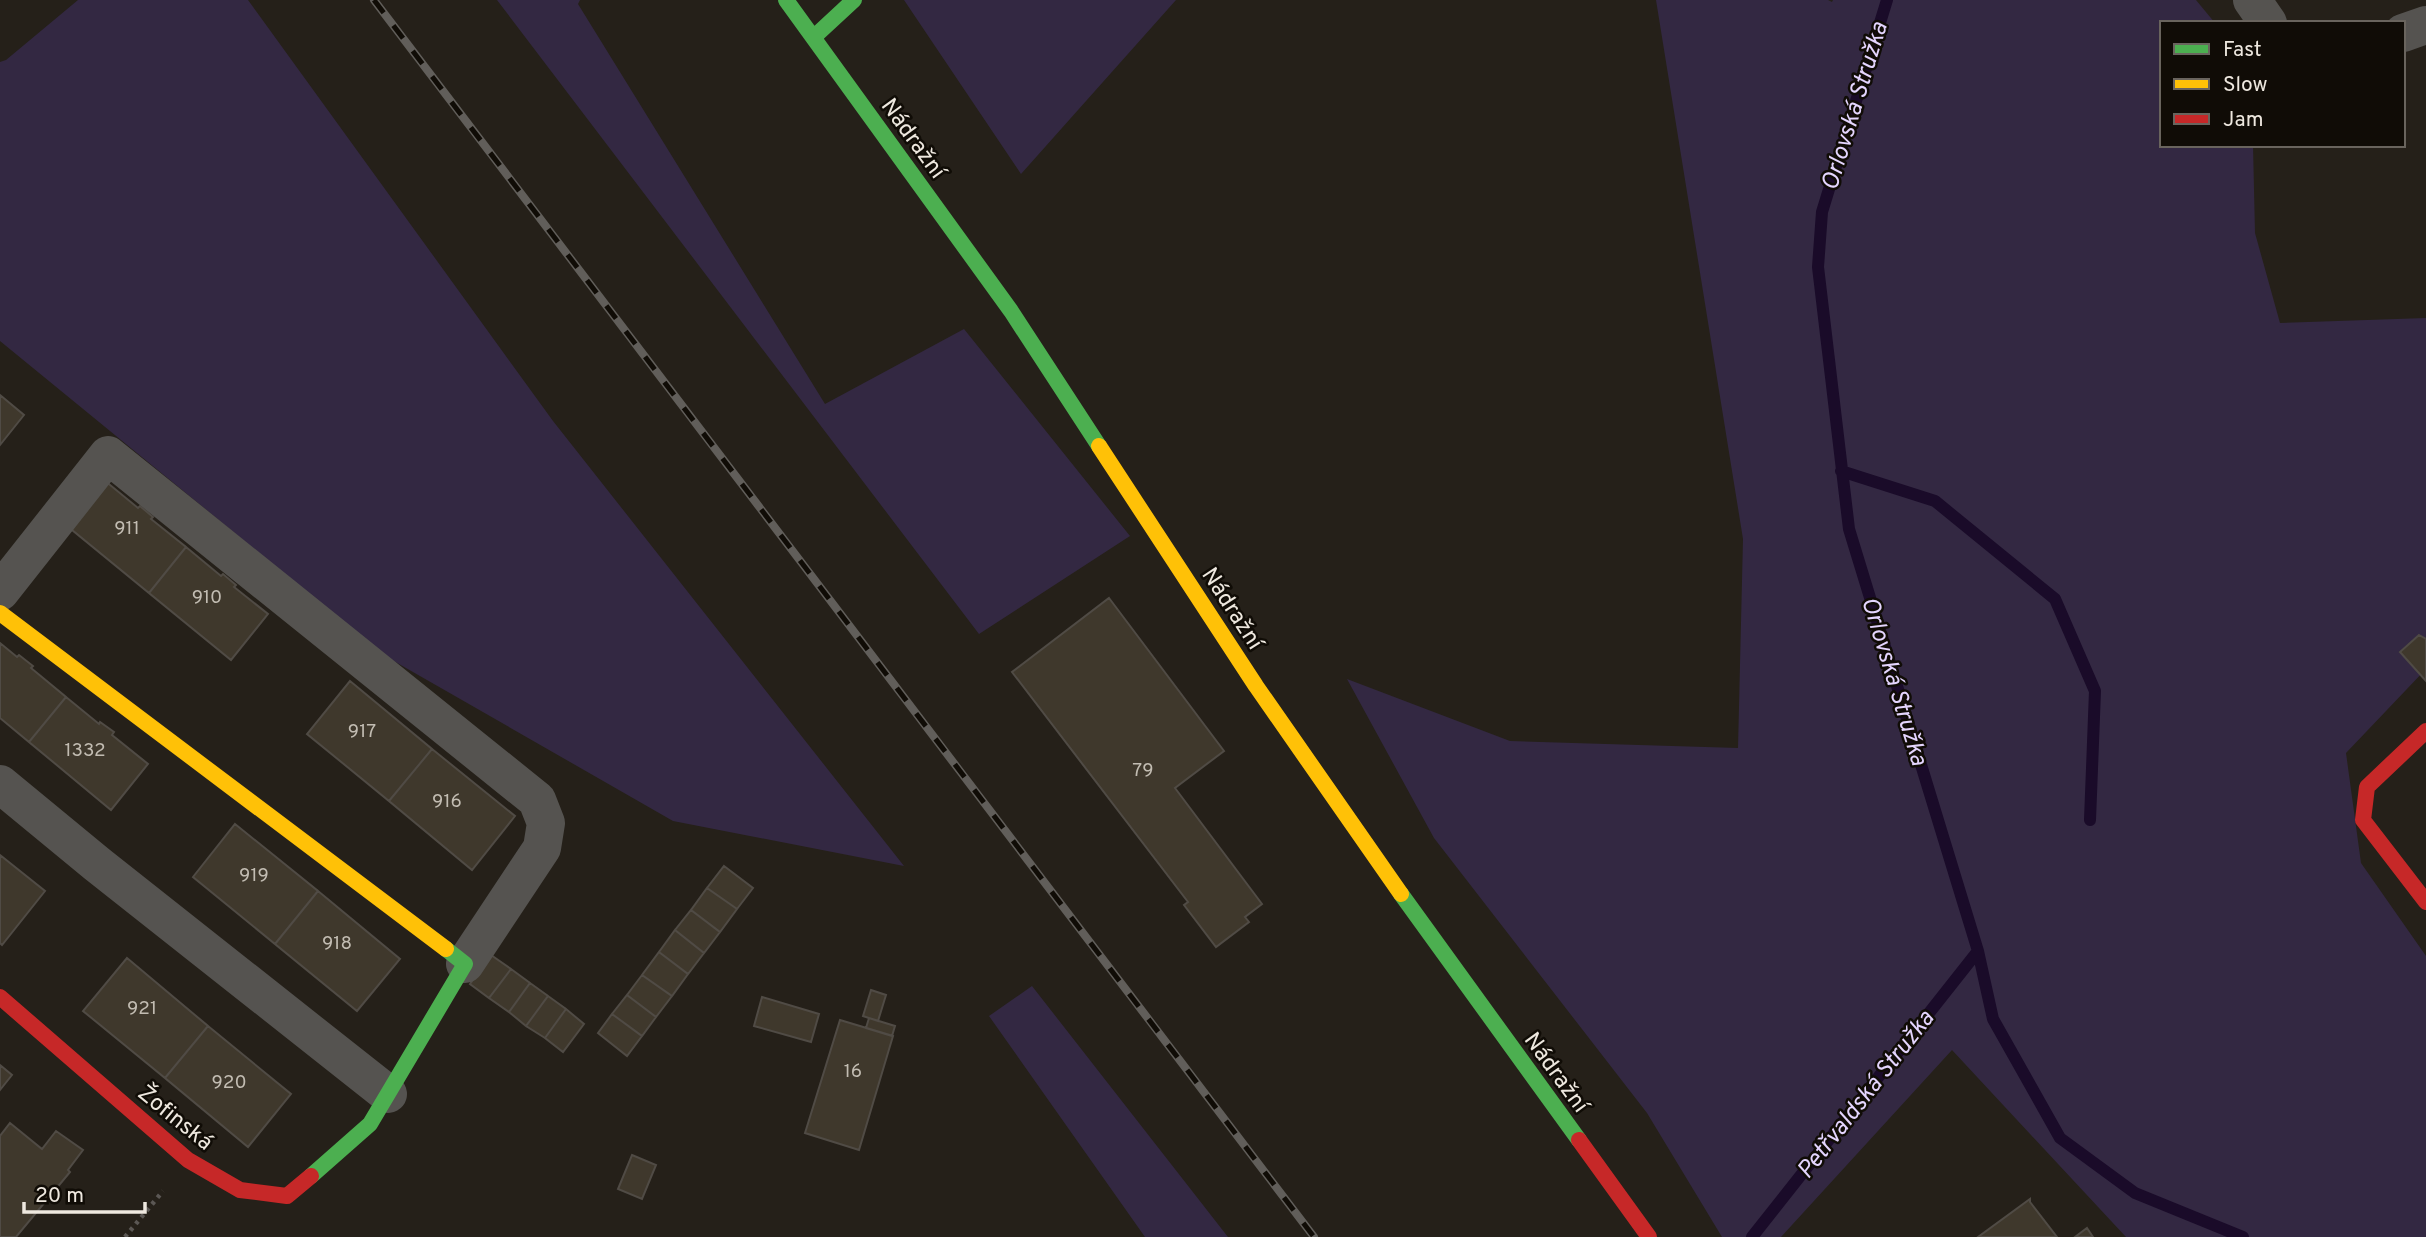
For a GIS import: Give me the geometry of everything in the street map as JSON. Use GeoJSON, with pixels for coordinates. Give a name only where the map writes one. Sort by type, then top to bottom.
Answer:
{"type":"FeatureCollection","features":[{"type":"Feature","properties":{"kind":"street","name":"Nádražní"},"geometry":{"type":"LineString","coordinates":[[786,0],[1011,311],[1256,686],[1344,815],[1649,1237]]}},
{"type":"Feature","properties":{"kind":"street"},"geometry":{"type":"LineString","coordinates":[[814,37],[854,0]]}},
{"type":"Feature","properties":{"kind":"street"},"geometry":{"type":"LineString","coordinates":[[2252,0],[2267,21]]}},
{"type":"Feature","properties":{"kind":"street"},"geometry":{"type":"LineString","coordinates":[[2405,32],[2426,25]]}},
{"type":"Feature","properties":{"kind":"street"},"geometry":{"type":"LineString","coordinates":[[0,592],[108,455],[537,800],[546,823],[542,848],[465,964],[0,613]]}},
{"type":"Feature","properties":{"kind":"street"},"geometry":{"type":"LineString","coordinates":[[2426,731],[2367,787],[2363,820],[2426,902]]}},
{"type":"Feature","properties":{"kind":"street"},"geometry":{"type":"LineString","coordinates":[[0,784],[379,1109]]}},
{"type":"Feature","properties":{"kind":"street","name":"Žofinská"},"geometry":{"type":"LineString","coordinates":[[0,997],[188,1160],[240,1190],[287,1196],[379,1109],[465,964]]}},
{"type":"Feature","properties":{"kind":"path"},"geometry":{"type":"LineString","coordinates":[[125,1237],[188,1160]]}},
{"type":"Feature","properties":{"kind":"shaded area"},"geometry":{"type":"Polygon","coordinates":[[[78,0],[248,0],[553,421],[904,866],[673,821],[385,656],[0,341],[0,62],[6,60],[78,0]]]}},
{"type":"Feature","properties":{"kind":"shaded area"},"geometry":{"type":"Polygon","coordinates":[[[497,0],[580,0],[578,4],[825,404],[964,329],[1130,536],[979,634],[497,0]]]}},
{"type":"Feature","properties":{"kind":"shaded area"},"geometry":{"type":"Polygon","coordinates":[[[904,0],[1176,0],[1021,174],[904,0]]]}},
{"type":"Feature","properties":{"kind":"shaded area"},"geometry":{"type":"Polygon","coordinates":[[[1656,0],[2196,0],[2213,21],[2160,21],[2160,147],[2253,147],[2255,233],[2280,323],[2426,318],[2426,669],[2346,753],[2361,863],[2426,956],[2426,1237],[2126,1237],[1952,1050],[1781,1237],[1722,1237],[1647,1113],[1434,838],[1347,679],[1510,741],[1738,748],[1743,539],[1656,0]]]}},
{"type":"Feature","properties":{"kind":"shaded area"},"geometry":{"type":"Polygon","coordinates":[[[1032,986],[1228,1237],[1145,1237],[989,1016],[1032,986]]]}},
{"type":"Feature","properties":{"kind":"building"},"geometry":{"type":"Polygon","coordinates":[[[0,395],[24,415],[0,445],[0,395]]]}},
{"type":"Feature","properties":{"kind":"building"},"geometry":{"type":"Polygon","coordinates":[[[104,480],[138,508],[140,506],[153,517],[151,519],[186,547],[149,593],[66,525],[104,480]]]}},
{"type":"Feature","properties":{"kind":"building"},"geometry":{"type":"Polygon","coordinates":[[[186,547],[221,576],[223,574],[236,585],[234,587],[268,614],[231,660],[149,593],[186,547]]]}},
{"type":"Feature","properties":{"kind":"building"},"geometry":{"type":"Polygon","coordinates":[[[1109,598],[1224,751],[1175,788],[1262,904],[1245,917],[1249,922],[1216,947],[1184,905],[1188,902],[1012,672],[1109,598]]]}},
{"type":"Feature","properties":{"kind":"building"},"geometry":{"type":"Polygon","coordinates":[[[2419,635],[2426,639],[2426,681],[2400,652],[2419,635]]]}},
{"type":"Feature","properties":{"kind":"building"},"geometry":{"type":"Polygon","coordinates":[[[0,643],[33,666],[31,668],[66,697],[29,742],[0,718],[0,643]]]}},
{"type":"Feature","properties":{"kind":"building"},"geometry":{"type":"Polygon","coordinates":[[[350,681],[432,749],[389,801],[307,734],[350,681]]]}},
{"type":"Feature","properties":{"kind":"building"},"geometry":{"type":"Polygon","coordinates":[[[66,697],[99,724],[100,722],[114,732],[112,735],[148,764],[111,810],[29,742],[66,697]]]}},
{"type":"Feature","properties":{"kind":"building"},"geometry":{"type":"Polygon","coordinates":[[[432,749],[515,816],[472,870],[389,801],[432,749]]]}},
{"type":"Feature","properties":{"kind":"building"},"geometry":{"type":"Polygon","coordinates":[[[235,824],[318,891],[275,944],[193,877],[235,824]]]}},
{"type":"Feature","properties":{"kind":"building"},"geometry":{"type":"Polygon","coordinates":[[[0,855],[45,891],[2,945],[0,943],[0,855]]]}},
{"type":"Feature","properties":{"kind":"building"},"geometry":{"type":"Polygon","coordinates":[[[724,866],[753,888],[737,909],[707,888],[724,866]]]}},
{"type":"Feature","properties":{"kind":"building"},"geometry":{"type":"Polygon","coordinates":[[[707,888],[737,909],[720,932],[691,910],[707,888]]]}},
{"type":"Feature","properties":{"kind":"building"},"geometry":{"type":"Polygon","coordinates":[[[318,891],[400,959],[357,1011],[275,944],[318,891]]]}},
{"type":"Feature","properties":{"kind":"building"},"geometry":{"type":"Polygon","coordinates":[[[691,910],[720,932],[704,953],[675,930],[691,910]]]}},
{"type":"Feature","properties":{"kind":"building"},"geometry":{"type":"Polygon","coordinates":[[[675,930],[704,953],[688,974],[659,952],[675,930]]]}},
{"type":"Feature","properties":{"kind":"building"},"geometry":{"type":"Polygon","coordinates":[[[659,952],[688,974],[672,996],[642,975],[659,952]]]}},
{"type":"Feature","properties":{"kind":"building"},"geometry":{"type":"Polygon","coordinates":[[[491,955],[511,969],[489,998],[470,984],[491,955]]]}},
{"type":"Feature","properties":{"kind":"building"},"geometry":{"type":"Polygon","coordinates":[[[127,958],[208,1026],[165,1078],[83,1011],[127,958]]]}},
{"type":"Feature","properties":{"kind":"building"},"geometry":{"type":"Polygon","coordinates":[[[511,969],[530,983],[509,1012],[489,998],[511,969]]]}},
{"type":"Feature","properties":{"kind":"building"},"geometry":{"type":"Polygon","coordinates":[[[642,975],[672,996],[656,1017],[627,995],[642,975]]]}},
{"type":"Feature","properties":{"kind":"building"},"geometry":{"type":"Polygon","coordinates":[[[530,983],[548,996],[526,1026],[509,1012],[530,983]]]}},
{"type":"Feature","properties":{"kind":"building"},"geometry":{"type":"Polygon","coordinates":[[[871,990],[886,995],[878,1021],[863,1016],[871,990]]]}},
{"type":"Feature","properties":{"kind":"building"},"geometry":{"type":"Polygon","coordinates":[[[627,995],[656,1017],[642,1036],[612,1014],[627,995]]]}},
{"type":"Feature","properties":{"kind":"building"},"geometry":{"type":"Polygon","coordinates":[[[548,996],[566,1009],[545,1038],[526,1026],[548,996]]]}},
{"type":"Feature","properties":{"kind":"building"},"geometry":{"type":"Polygon","coordinates":[[[762,997],[819,1014],[811,1042],[754,1026],[762,997]]]}},
{"type":"Feature","properties":{"kind":"building"},"geometry":{"type":"Polygon","coordinates":[[[566,1009],[584,1024],[563,1052],[545,1038],[566,1009]]]}},
{"type":"Feature","properties":{"kind":"building"},"geometry":{"type":"Polygon","coordinates":[[[612,1014],[642,1036],[627,1056],[598,1033],[612,1014]]]}},
{"type":"Feature","properties":{"kind":"building"},"geometry":{"type":"Polygon","coordinates":[[[869,1018],[895,1026],[892,1036],[866,1028],[869,1018]]]}},
{"type":"Feature","properties":{"kind":"building"},"geometry":{"type":"Polygon","coordinates":[[[840,1020],[893,1036],[859,1150],[805,1133],[840,1020]]]}},
{"type":"Feature","properties":{"kind":"building"},"geometry":{"type":"Polygon","coordinates":[[[208,1026],[291,1094],[248,1147],[165,1078],[208,1026]]]}},
{"type":"Feature","properties":{"kind":"building"},"geometry":{"type":"Polygon","coordinates":[[[0,1065],[12,1075],[0,1090],[0,1065]]]}},
{"type":"Feature","properties":{"kind":"building"},"geometry":{"type":"Polygon","coordinates":[[[10,1123],[42,1149],[56,1131],[83,1150],[68,1170],[70,1172],[16,1237],[0,1237],[0,1136],[10,1123]]]}},
{"type":"Feature","properties":{"kind":"building"},"geometry":{"type":"Polygon","coordinates":[[[632,1155],[656,1165],[642,1199],[618,1189],[632,1155]]]}},
{"type":"Feature","properties":{"kind":"building"},"geometry":{"type":"Polygon","coordinates":[[[2030,1199],[2057,1237],[1978,1237],[2030,1199]]]}},
{"type":"Feature","properties":{"kind":"building"},"geometry":{"type":"Polygon","coordinates":[[[2087,1228],[2093,1237],[2075,1237],[2087,1228]]]}},
{"type":"Feature","properties":{"kind":"waterway","name":"Orlovská Stružka"},"geometry":{"type":"LineString","coordinates":[[1887,0],[1822,212],[1818,267],[1849,529],[1978,951],[1993,1019],[2060,1138],[2135,1193],[2243,1237]]}},
{"type":"Feature","properties":{"kind":"waterway"},"geometry":{"type":"LineString","coordinates":[[1841,471],[1935,501],[2055,599],[2095,691],[2090,820]]}},
{"type":"Feature","properties":{"kind":"waterway","name":"Petřvaldská Stružka"},"geometry":{"type":"LineString","coordinates":[[1752,1237],[1978,951]]}},
{"type":"Feature","properties":{"kind":"railway"},"geometry":{"type":"LineString","coordinates":[[374,0],[1314,1237]]}},
{"type":"Feature","properties":{"kind":"traffic: fast"},"geometry":{"type":"LineString","coordinates":[[786,0],[1011,311],[1099,446]]}},
{"type":"Feature","properties":{"kind":"traffic: fast"},"geometry":{"type":"LineString","coordinates":[[814,37],[854,0]]}},
{"type":"Feature","properties":{"kind":"traffic: fast"},"geometry":{"type":"LineString","coordinates":[[1401,894],[1579,1140]]}},
{"type":"Feature","properties":{"kind":"traffic: fast"},"geometry":{"type":"LineString","coordinates":[[311,1176],[370,1124],[465,964],[446,949]]}},
{"type":"Feature","properties":{"kind":"traffic: slow"},"geometry":{"type":"LineString","coordinates":[[1099,446],[1256,686],[1401,894]]}},
{"type":"Feature","properties":{"kind":"traffic: slow"},"geometry":{"type":"LineString","coordinates":[[0,613],[446,949]]}},
{"type":"Feature","properties":{"kind":"traffic: jam"},"geometry":{"type":"LineString","coordinates":[[2426,731],[2367,787],[2363,820],[2426,902]]}},
{"type":"Feature","properties":{"kind":"traffic: jam"},"geometry":{"type":"LineString","coordinates":[[0,997],[188,1160],[240,1190],[287,1196],[311,1176]]}},
{"type":"Feature","properties":{"kind":"traffic: jam"},"geometry":{"type":"LineString","coordinates":[[1579,1140],[1649,1237]]}}]}
